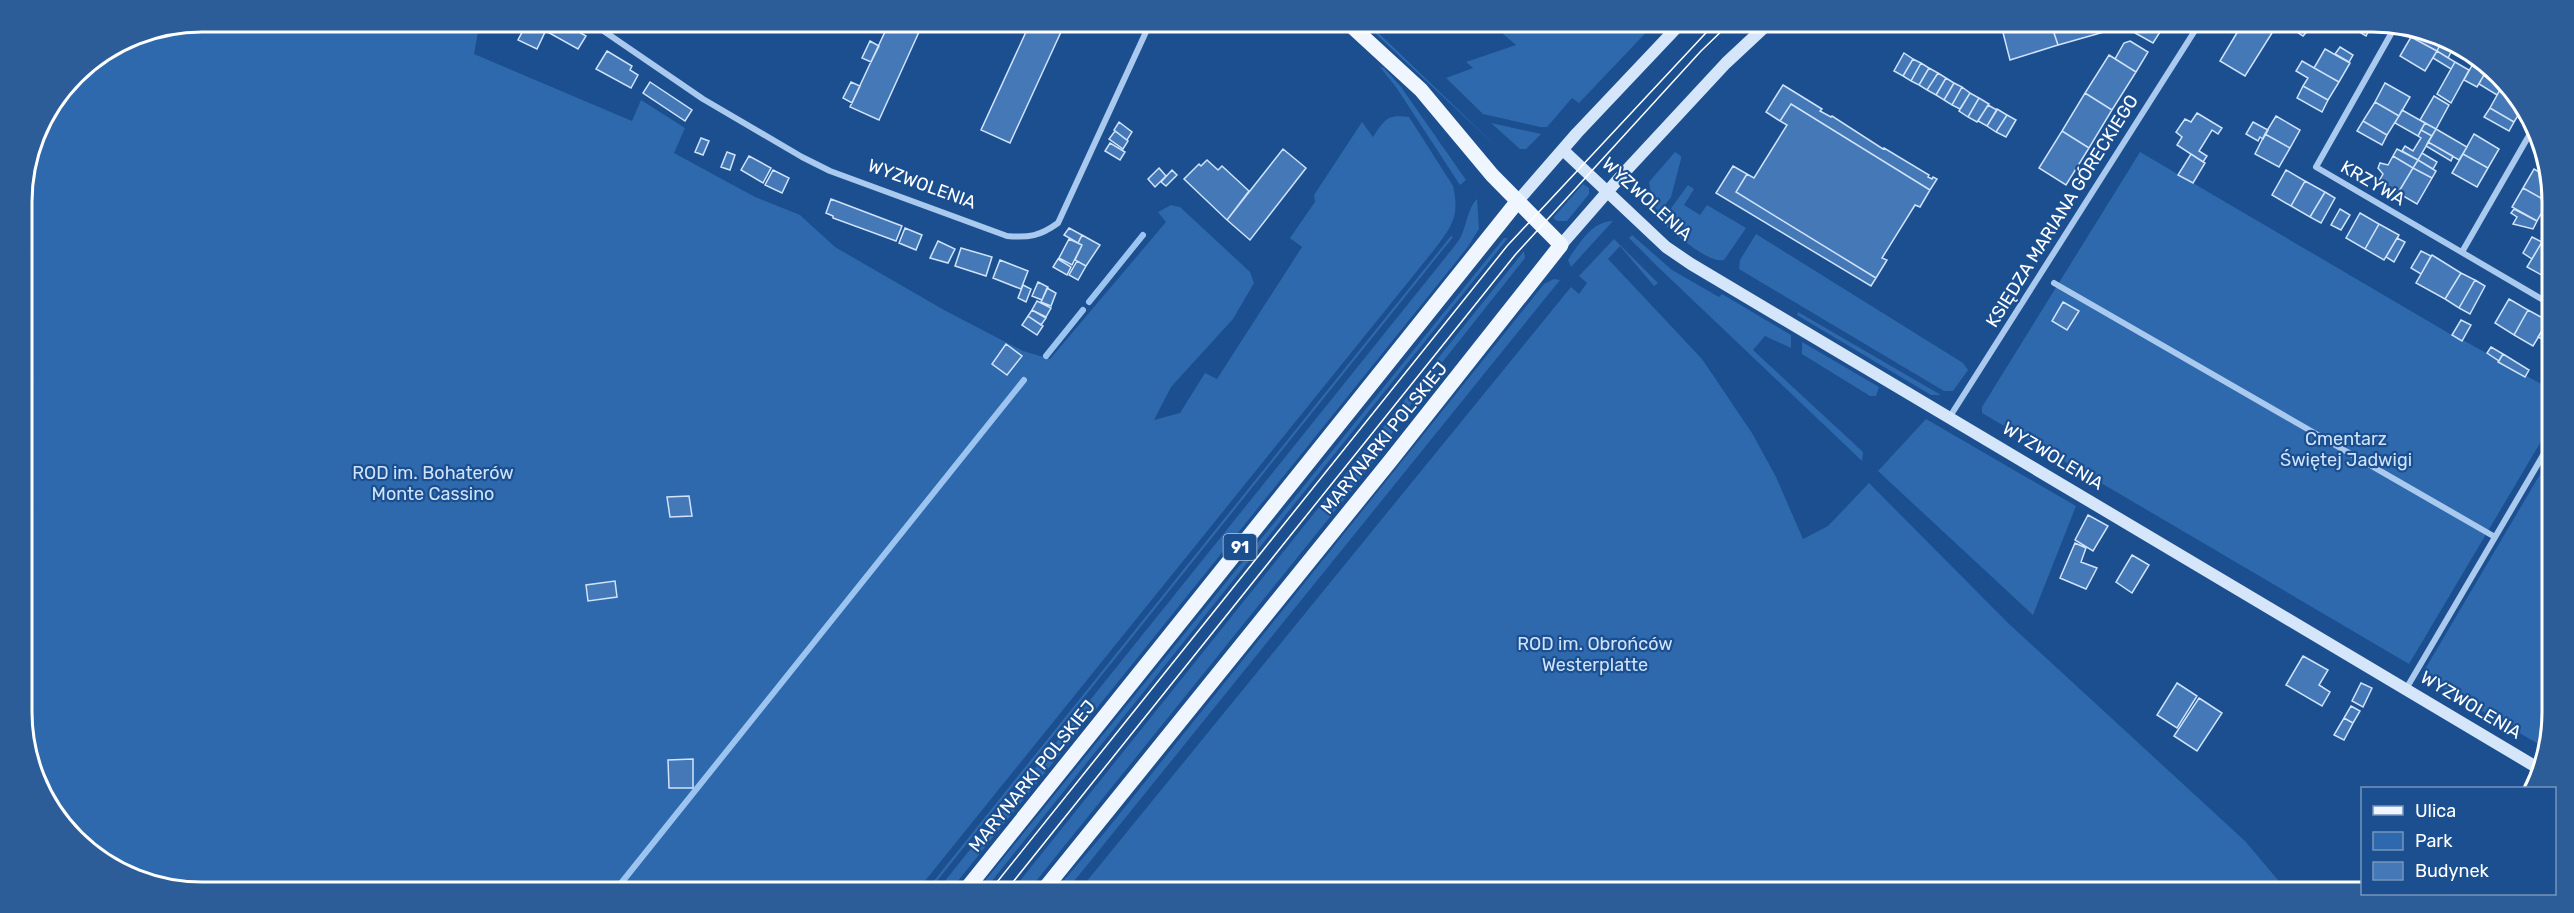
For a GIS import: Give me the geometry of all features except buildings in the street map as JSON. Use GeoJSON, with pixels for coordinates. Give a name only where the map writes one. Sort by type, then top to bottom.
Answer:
{"type":"FeatureCollection","features":[{"type":"Feature","properties":{"kind":"main road"},"geometry":{"type":"LineString","coordinates":[[1357,31],[1420,90],[1517,202],[1561,245]]}},
{"type":"Feature","properties":{"kind":"main road","name":"MARYNARKI POLSKIEJ"},"geometry":{"type":"LineString","coordinates":[[972,882],[1517,202]]}},
{"type":"Feature","properties":{"kind":"main road","name":"MARYNARKI POLSKIEJ"},"geometry":{"type":"LineString","coordinates":[[1049,882],[1391,460],[1561,245]]}},
{"type":"Feature","properties":{"kind":"street","name":"MARYNARKI POLSKIEJ"},"geometry":{"type":"LineString","coordinates":[[1517,202],[1673,31]]}},
{"type":"Feature","properties":{"kind":"street","name":"MARYNARKI POLSKIEJ"},"geometry":{"type":"LineString","coordinates":[[1561,245],[1726,63],[1760,31]]}},
{"type":"Feature","properties":{"kind":"street","name":"KSIĘDZA MARIANA GÓRECKIEGO"},"geometry":{"type":"LineString","coordinates":[[1949,418],[2195,31]]}},
{"type":"Feature","properties":{"kind":"street","name":"WYZWOLENIA"},"geometry":{"type":"LineString","coordinates":[[605,32],[703,99],[830,171],[1007,236],[1024,238],[1036,237],[1058,223],[1146,32]]}},
{"type":"Feature","properties":{"kind":"street","name":"KRZYWA"},"geometry":{"type":"LineString","coordinates":[[2392,33],[2316,167],[2542,299]]}},
{"type":"Feature","properties":{"kind":"street"},"geometry":{"type":"LineString","coordinates":[[2462,252],[2529,135]]}},
{"type":"Feature","properties":{"kind":"street","name":"WYZWOLENIA"},"geometry":{"type":"LineString","coordinates":[[1563,150],[1666,247],[1691,264],[2533,765]]}},
{"type":"Feature","properties":{"kind":"street"},"geometry":{"type":"LineString","coordinates":[[2054,283],[2495,537]]}},
{"type":"Feature","properties":{"kind":"street"},"geometry":{"type":"LineString","coordinates":[[2406,689],[2542,457]]}},
{"type":"Feature","properties":{"kind":"green space"},"geometry":{"type":"Polygon","coordinates":[[[1373,31],[1377,31],[1500,150],[1373,31]]]}},
{"type":"Feature","properties":{"kind":"green space"},"geometry":{"type":"Polygon","coordinates":[[[1500,31],[1647,31],[1579,103],[1572,98],[1547,127],[1483,114],[1446,78],[1473,68],[1466,62],[1516,45],[1500,31]]]}},
{"type":"Feature","properties":{"kind":"green space","name":"ROD im. Bohaterów Monte Cassino"},"geometry":{"type":"Polygon","coordinates":[[[190,32],[478,32],[474,54],[632,121],[641,100],[685,128],[674,153],[755,197],[800,215],[835,247],[944,310],[1023,351],[1050,359],[1166,222],[1158,212],[1171,205],[1180,207],[1250,272],[1254,283],[1233,319],[1171,387],[1154,420],[1180,413],[1205,373],[1217,379],[1302,247],[1290,238],[1315,202],[1314,195],[1362,122],[1373,137],[1387,119],[1396,116],[1409,117],[1453,186],[1456,206],[1453,221],[1434,250],[924,882],[201,882],[179,880],[158,876],[126,864],[89,839],[60,806],[41,766],[32,723],[33,179],[44,136],[60,107],[81,81],[107,60],[136,44],[168,35],[190,32]]]}},
{"type":"Feature","properties":{"kind":"green space"},"geometry":{"type":"Polygon","coordinates":[[[1380,67],[1384,68],[1401,87],[1466,180],[1460,185],[1396,87],[1380,67]]]}},
{"type":"Feature","properties":{"kind":"green space"},"geometry":{"type":"Polygon","coordinates":[[[1491,123],[1541,134],[1526,149],[1520,149],[1491,123]]]}},
{"type":"Feature","properties":{"kind":"green space"},"geometry":{"type":"Polygon","coordinates":[[[1675,152],[1681,156],[1681,159],[1671,197],[1660,212],[1653,206],[1649,182],[1675,152]]]}},
{"type":"Feature","properties":{"kind":"green space","name":"Cmentarz Świętej Jadwigi"},"geometry":{"type":"Polygon","coordinates":[[[2140,152],[2462,341],[2542,384],[2542,440],[2409,664],[1982,413],[1982,407],[2140,152]]]}},
{"type":"Feature","properties":{"kind":"green space"},"geometry":{"type":"Polygon","coordinates":[[[1583,184],[1589,188],[1589,194],[1567,221],[1557,221],[1553,218],[1583,184]]]}},
{"type":"Feature","properties":{"kind":"green space"},"geometry":{"type":"Polygon","coordinates":[[[1688,185],[1694,189],[1684,205],[1700,215],[1707,205],[1746,228],[1724,260],[1717,260],[1700,252],[1661,222],[1688,185]]]}},
{"type":"Feature","properties":{"kind":"green space"},"geometry":{"type":"Polygon","coordinates":[[[1477,199],[1479,229],[1467,248],[957,882],[944,882],[1457,243],[1477,199]]]}},
{"type":"Feature","properties":{"kind":"green space"},"geometry":{"type":"Polygon","coordinates":[[[1613,221],[1571,267],[1568,260],[1589,232],[1599,224],[1613,221]]]}},
{"type":"Feature","properties":{"kind":"green space"},"geometry":{"type":"Polygon","coordinates":[[[1756,234],[1963,363],[1968,370],[1953,391],[1944,391],[1739,269],[1740,260],[1756,234]]]}},
{"type":"Feature","properties":{"kind":"green space"},"geometry":{"type":"Polygon","coordinates":[[[1632,235],[1672,270],[1719,297],[1722,294],[1791,335],[1791,348],[1765,336],[1753,350],[1863,452],[1862,461],[1658,267],[1629,238],[1632,235]]]}},
{"type":"Feature","properties":{"kind":"green space"},"geometry":{"type":"Polygon","coordinates":[[[1451,236],[1453,237],[936,882],[933,882],[1451,236]]]}},
{"type":"Feature","properties":{"kind":"green space"},"geometry":{"type":"Polygon","coordinates":[[[1504,238],[1508,238],[991,882],[984,882],[1504,238]]]}},
{"type":"Feature","properties":{"kind":"green space","name":"ROD im. Obrońców Westerplatte"},"geometry":{"type":"Polygon","coordinates":[[[1614,239],[1658,283],[1654,286],[1620,246],[1608,259],[1702,359],[1752,433],[1776,477],[1803,539],[1828,526],[1869,483],[2008,623],[2245,841],[2279,881],[1086,882],[1571,287],[1579,294],[1587,283],[1579,276],[1614,239]]]}},
{"type":"Feature","properties":{"kind":"green space"},"geometry":{"type":"Polygon","coordinates":[[[1524,251],[1525,258],[1421,389],[1378,455],[1351,491],[1036,882],[1019,882],[1524,251]]]}},
{"type":"Feature","properties":{"kind":"green space"},"geometry":{"type":"Polygon","coordinates":[[[1554,279],[1560,280],[1074,882],[1063,882],[1105,832],[1544,284],[1554,279]]]}},
{"type":"Feature","properties":{"kind":"green space"},"geometry":{"type":"Polygon","coordinates":[[[1798,312],[1941,395],[1931,395],[1797,315],[1798,312]]]}},
{"type":"Feature","properties":{"kind":"green space"},"geometry":{"type":"Polygon","coordinates":[[[1802,342],[1879,387],[1876,396],[1870,396],[1802,354],[1802,342]]]}},
{"type":"Feature","properties":{"kind":"green space"},"geometry":{"type":"Polygon","coordinates":[[[1926,419],[2076,506],[2033,615],[1878,471],[1926,419]]]}},
{"type":"Feature","properties":{"kind":"green space"},"geometry":{"type":"Polygon","coordinates":[[[2542,471],[2542,712],[2539,744],[2421,676],[2542,471]]]}},
{"type":"Feature","properties":{"kind":"waterway"},"geometry":{"type":"LineString","coordinates":[[1089,302],[1143,235]]}},
{"type":"Feature","properties":{"kind":"waterway"},"geometry":{"type":"LineString","coordinates":[[1046,356],[1083,310]]}},
{"type":"Feature","properties":{"kind":"waterway"},"geometry":{"type":"LineString","coordinates":[[622,882],[1024,380]]}},
{"type":"Feature","properties":{"kind":"tram line"},"geometry":{"type":"LineString","coordinates":[[997,882],[1507,246],[1707,31]]}},
{"type":"Feature","properties":{"kind":"tram line"},"geometry":{"type":"LineString","coordinates":[[1013,882],[1515,255],[1721,31]]}}]}
